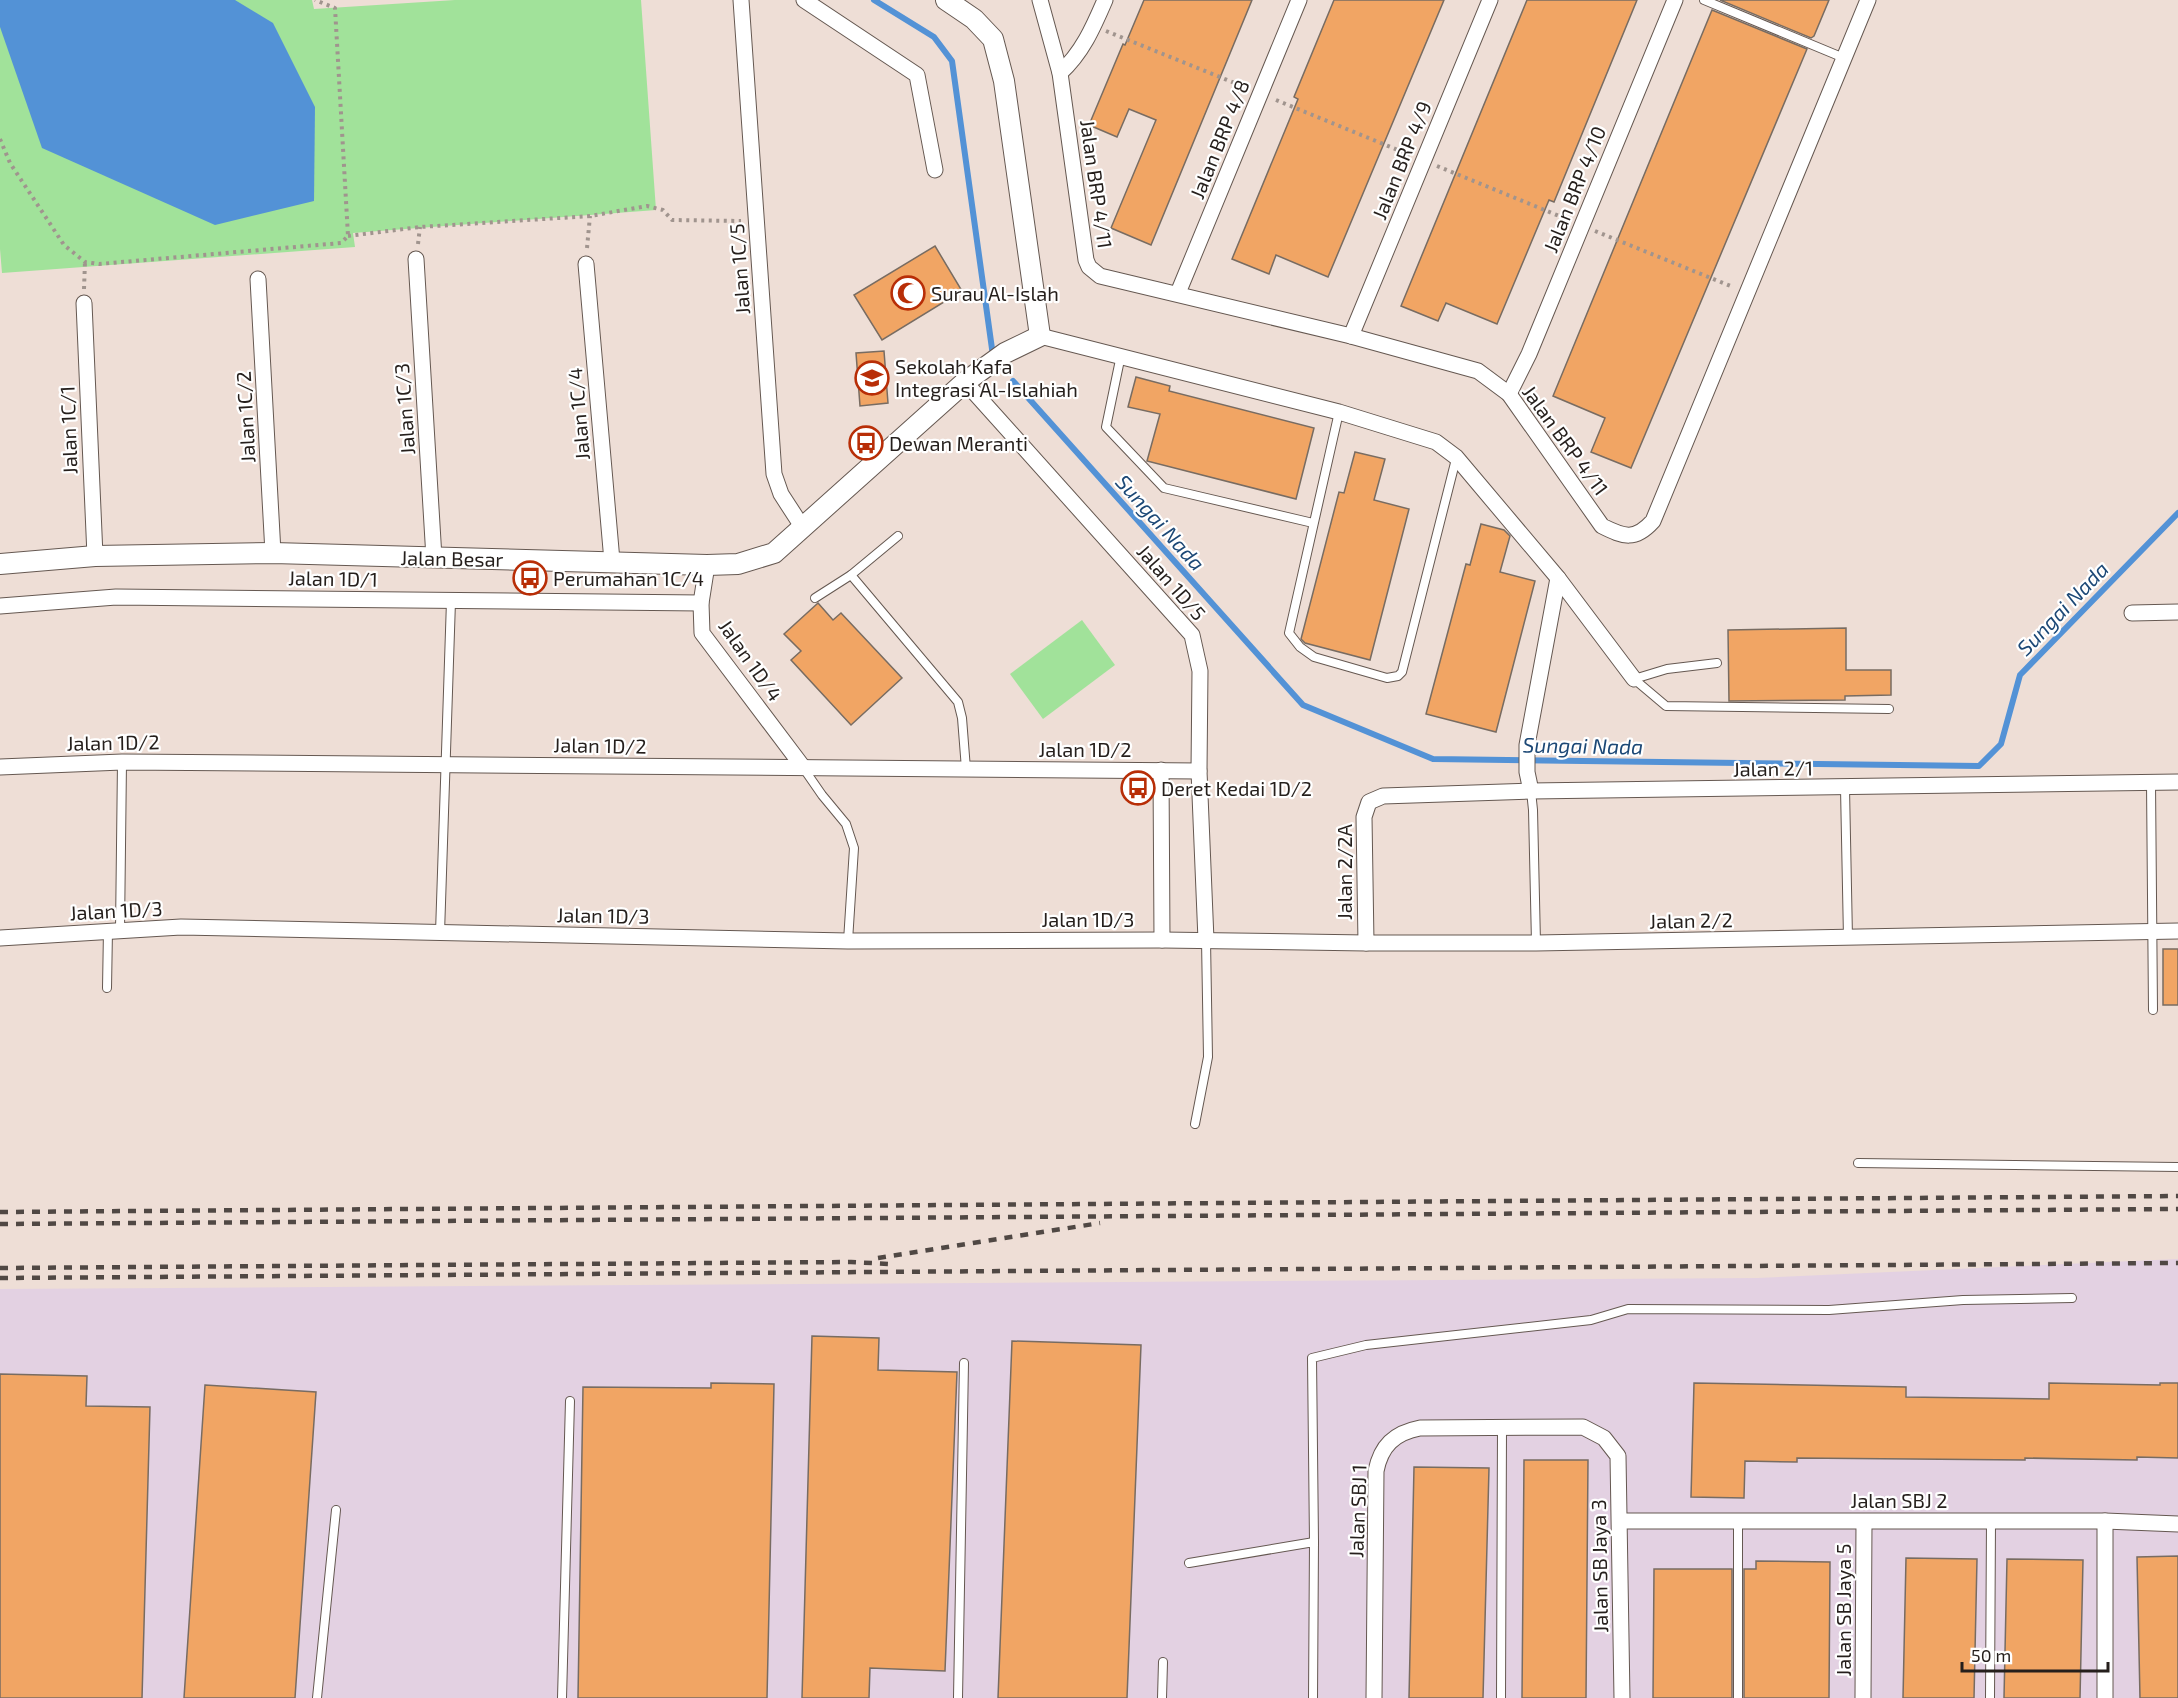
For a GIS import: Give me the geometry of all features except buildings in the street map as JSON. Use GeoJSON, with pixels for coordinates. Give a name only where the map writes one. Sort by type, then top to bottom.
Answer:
{"type":"FeatureCollection","features":[{"type":"Feature","properties":{"kind":"street","name":"Jalan 1C/5"},"geometry":{"type":"LineString","coordinates":[[741,0],[774,474],[781,494],[803,528]]}},
{"type":"Feature","properties":{"kind":"street"},"geometry":{"type":"LineString","coordinates":[[804,0],[917,75],[935,170]]}},
{"type":"Feature","properties":{"kind":"street"},"geometry":{"type":"LineString","coordinates":[[946,0],[974,19],[993,39],[1004,81],[1040,336],[1339,412],[1436,442],[1456,457],[1558,578],[1634,679]]}},
{"type":"Feature","properties":{"kind":"street","name":"Jalan BRP 4/11"},"geometry":{"type":"LineString","coordinates":[[1040,0],[1060,73],[1086,260],[1089,267],[1100,276],[1351,336],[1478,371],[1509,394],[1602,526],[1631,536],[1644,531],[1653,521],[1868,0]]}},
{"type":"Feature","properties":{"kind":"street"},"geometry":{"type":"LineString","coordinates":[[1060,73],[1075,59],[1094,26],[1105,0]]}},
{"type":"Feature","properties":{"kind":"street","name":"Jalan BRP 4/8"},"geometry":{"type":"LineString","coordinates":[[1178,293],[1299,0]]}},
{"type":"Feature","properties":{"kind":"street","name":"Jalan BRP 4/9"},"geometry":{"type":"LineString","coordinates":[[1351,336],[1490,0]]}},
{"type":"Feature","properties":{"kind":"street","name":"Jalan BRP 4/10"},"geometry":{"type":"LineString","coordinates":[[1509,394],[1529,354],[1675,0]]}},
{"type":"Feature","properties":{"kind":"street","name":"Jalan 1C/3"},"geometry":{"type":"LineString","coordinates":[[416,259],[434,558]]}},
{"type":"Feature","properties":{"kind":"street","name":"Jalan 1C/4"},"geometry":{"type":"LineString","coordinates":[[586,264],[612,561]]}},
{"type":"Feature","properties":{"kind":"street","name":"Jalan 1C/2"},"geometry":{"type":"LineString","coordinates":[[258,279],[273,553]]}},
{"type":"Feature","properties":{"kind":"street","name":"Jalan 1C/1"},"geometry":{"type":"LineString","coordinates":[[84,303],[95,556]]}},
{"type":"Feature","properties":{"kind":"street","name":"Jalan Besar"},"geometry":{"type":"LineString","coordinates":[[0,564],[95,556],[273,553],[738,564],[774,553],[965,382],[1005,353],[1040,336]]}},
{"type":"Feature","properties":{"kind":"street","name":"Jalan 1D/5"},"geometry":{"type":"LineString","coordinates":[[965,382],[1192,634],[1200,671],[1199,771],[1206,940]]}},
{"type":"Feature","properties":{"kind":"street","name":"Jalan 1D/4"},"geometry":{"type":"LineString","coordinates":[[706,565],[701,603],[702,633],[803,767]]}},
{"type":"Feature","properties":{"kind":"street"},"geometry":{"type":"LineString","coordinates":[[1531,791],[1527,772],[1527,745],[1558,578]]}},
{"type":"Feature","properties":{"kind":"street","name":"Jalan 1D/1"},"geometry":{"type":"LineString","coordinates":[[0,606],[116,597],[701,603]]}},
{"type":"Feature","properties":{"kind":"street"},"geometry":{"type":"LineString","coordinates":[[2132,614],[2178,612]]}},
{"type":"Feature","properties":{"kind":"street","name":"Jalan 1D/2"},"geometry":{"type":"LineString","coordinates":[[0,767],[122,762],[1199,771]]}},
{"type":"Feature","properties":{"kind":"street"},"geometry":{"type":"LineString","coordinates":[[1161,770],[1162,940]]}},
{"type":"Feature","properties":{"kind":"street","name":"Jalan 2/1"},"geometry":{"type":"LineString","coordinates":[[1370,802],[1383,796],[1531,791],[2178,782]]}},
{"type":"Feature","properties":{"kind":"street","name":"Jalan 2/2A"},"geometry":{"type":"LineString","coordinates":[[1365,943],[1364,818],[1370,802]]}},
{"type":"Feature","properties":{"kind":"street","name":"Jalan 1D/3"},"geometry":{"type":"LineString","coordinates":[[0,938],[181,927],[848,941],[1206,940]]}},
{"type":"Feature","properties":{"kind":"street","name":"Jalan 2/2"},"geometry":{"type":"LineString","coordinates":[[1206,940],[1536,943],[2178,932]]}},
{"type":"Feature","properties":{"kind":"street","name":"Jalan SBJ 1"},"geometry":{"type":"LineString","coordinates":[[1374,1698],[1376,1471],[1385,1446],[1394,1437],[1420,1428],[1582,1427],[1604,1438]]}},
{"type":"Feature","properties":{"kind":"street","name":"Jalan SB Jaya 3"},"geometry":{"type":"LineString","coordinates":[[1604,1438],[1618,1456],[1622,1698]]}},
{"type":"Feature","properties":{"kind":"street","name":"Jalan SBJ 2"},"geometry":{"type":"LineString","coordinates":[[1620,1521],[2105,1521],[2178,1524]]}},
{"type":"Feature","properties":{"kind":"street"},"geometry":{"type":"LineString","coordinates":[[2105,1521],[2105,1698]]}},
{"type":"Feature","properties":{"kind":"street","name":"Jalan SB Jaya 5"},"geometry":{"type":"LineString","coordinates":[[1863,1698],[1864,1522]]}},
{"type":"Feature","properties":{"kind":"lane"},"geometry":{"type":"LineString","coordinates":[[1704,0],[1844,58]]}},
{"type":"Feature","properties":{"kind":"lane"},"geometry":{"type":"LineString","coordinates":[[1120,355],[1106,427],[1164,488],[1313,523]]}},
{"type":"Feature","properties":{"kind":"lane"},"geometry":{"type":"LineString","coordinates":[[1339,412],[1289,633],[1300,647],[1314,657],[1387,678],[1398,676],[1402,672],[1456,457]]}},
{"type":"Feature","properties":{"kind":"lane"},"geometry":{"type":"LineString","coordinates":[[815,598],[851,575],[898,536]]}},
{"type":"Feature","properties":{"kind":"lane"},"geometry":{"type":"LineString","coordinates":[[851,575],[958,702],[962,718],[966,769]]}},
{"type":"Feature","properties":{"kind":"lane"},"geometry":{"type":"LineString","coordinates":[[440,933],[451,601]]}},
{"type":"Feature","properties":{"kind":"lane"},"geometry":{"type":"LineString","coordinates":[[1634,679],[1667,669],[1717,663]]}},
{"type":"Feature","properties":{"kind":"lane"},"geometry":{"type":"LineString","coordinates":[[1634,679],[1666,706],[1889,709]]}},
{"type":"Feature","properties":{"kind":"lane"},"geometry":{"type":"LineString","coordinates":[[107,988],[114,930],[122,762]]}},
{"type":"Feature","properties":{"kind":"lane"},"geometry":{"type":"LineString","coordinates":[[803,767],[846,824],[854,848],[848,941]]}},
{"type":"Feature","properties":{"kind":"lane"},"geometry":{"type":"LineString","coordinates":[[2151,783],[2153,1010]]}},
{"type":"Feature","properties":{"kind":"lane"},"geometry":{"type":"LineString","coordinates":[[1845,788],[1848,938]]}},
{"type":"Feature","properties":{"kind":"lane"},"geometry":{"type":"LineString","coordinates":[[1531,791],[1536,943]]}},
{"type":"Feature","properties":{"kind":"lane"},"geometry":{"type":"LineString","coordinates":[[1195,1124],[1208,1057],[1206,940]]}},
{"type":"Feature","properties":{"kind":"lane"},"geometry":{"type":"LineString","coordinates":[[1858,1163],[2178,1167]]}},
{"type":"Feature","properties":{"kind":"lane"},"geometry":{"type":"LineString","coordinates":[[1313,1698],[1312,1358],[1366,1346],[1591,1320],[1628,1310],[1829,1310],[1963,1300],[2072,1298]]}},
{"type":"Feature","properties":{"kind":"lane"},"geometry":{"type":"LineString","coordinates":[[958,1698],[964,1363]]}},
{"type":"Feature","properties":{"kind":"lane"},"geometry":{"type":"LineString","coordinates":[[562,1698],[570,1401]]}},
{"type":"Feature","properties":{"kind":"lane"},"geometry":{"type":"LineString","coordinates":[[1501,1698],[1502,1428]]}},
{"type":"Feature","properties":{"kind":"lane"},"geometry":{"type":"LineString","coordinates":[[317,1698],[336,1510]]}},
{"type":"Feature","properties":{"kind":"lane"},"geometry":{"type":"LineString","coordinates":[[1738,1521],[1738,1698]]}},
{"type":"Feature","properties":{"kind":"lane"},"geometry":{"type":"LineString","coordinates":[[1990,1698],[1991,1521]]}},
{"type":"Feature","properties":{"kind":"lane"},"geometry":{"type":"LineString","coordinates":[[1189,1563],[1314,1542]]}},
{"type":"Feature","properties":{"kind":"lane"},"geometry":{"type":"LineString","coordinates":[[1162,1698],[1163,1662]]}},
{"type":"Feature","properties":{"kind":"path"},"geometry":{"type":"LineString","coordinates":[[315,0],[334,8],[348,236]]}},
{"type":"Feature","properties":{"kind":"path"},"geometry":{"type":"LineString","coordinates":[[0,139],[10,163],[64,245],[85,262],[99,264],[341,243],[348,236],[420,227],[590,216],[647,206],[663,210],[672,220],[757,221]]}},
{"type":"Feature","properties":{"kind":"path"},"geometry":{"type":"LineString","coordinates":[[586,264],[590,216]]}},
{"type":"Feature","properties":{"kind":"path"},"geometry":{"type":"LineString","coordinates":[[84,303],[85,262]]}},
{"type":"Feature","properties":{"kind":"shaded area"},"geometry":{"type":"Polygon","coordinates":[[[2178,1259],[2178,1698],[0,1698],[0,1289],[1757,1278],[2178,1259]]]}},
{"type":"Feature","properties":{"kind":"green space"},"geometry":{"type":"Polygon","coordinates":[[[0,0],[312,0],[314,9],[455,0],[641,0],[656,210],[353,233],[355,247],[2,273],[0,249],[0,0]]]}},
{"type":"Feature","properties":{"kind":"green space"},"geometry":{"type":"Polygon","coordinates":[[[1082,620],[1115,665],[1043,719],[1010,674],[1082,620]]]}},
{"type":"Feature","properties":{"kind":"water"},"geometry":{"type":"Polygon","coordinates":[[[0,0],[235,0],[273,23],[315,107],[314,201],[215,225],[42,148],[0,27],[0,0]]]}},
{"type":"Feature","properties":{"kind":"waterway","name":"Sungai Nada"},"geometry":{"type":"LineString","coordinates":[[874,0],[934,37],[952,61],[993,356]]}},
{"type":"Feature","properties":{"kind":"waterway","name":"Sungai Nada"},"geometry":{"type":"LineString","coordinates":[[1013,381],[1303,705],[1433,759],[1979,766],[2001,744],[2020,675],[2178,513]]}},
{"type":"Feature","properties":{"kind":"railway"},"geometry":{"type":"LineString","coordinates":[[0,1212],[2178,1196]]}},
{"type":"Feature","properties":{"kind":"railway"},"geometry":{"type":"LineString","coordinates":[[0,1224],[2178,1209]]}},
{"type":"Feature","properties":{"kind":"railway"},"geometry":{"type":"LineString","coordinates":[[878,1258],[1100,1223]]}},
{"type":"Feature","properties":{"kind":"railway"},"geometry":{"type":"LineString","coordinates":[[0,1268],[851,1262],[890,1264]]}},
{"type":"Feature","properties":{"kind":"railway"},"geometry":{"type":"LineString","coordinates":[[0,1278],[2178,1263]]}},
{"type":"Feature","properties":{"kind":"place","name":"Surau Al-Islah"},"geometry":{"type":"Point","coordinates":[908,293]}},
{"type":"Feature","properties":{"kind":"place","name":"Sekolah Kafa Integrasi Al-Islahiah"},"geometry":{"type":"Point","coordinates":[872,378]}},
{"type":"Feature","properties":{"kind":"place","name":"Dewan Meranti"},"geometry":{"type":"Point","coordinates":[866,443]}},
{"type":"Feature","properties":{"kind":"place","name":"Perumahan 1C/4"},"geometry":{"type":"Point","coordinates":[530,578]}},
{"type":"Feature","properties":{"kind":"place","name":"Deret Kedai 1D/2"},"geometry":{"type":"Point","coordinates":[1138,788]}}]}
